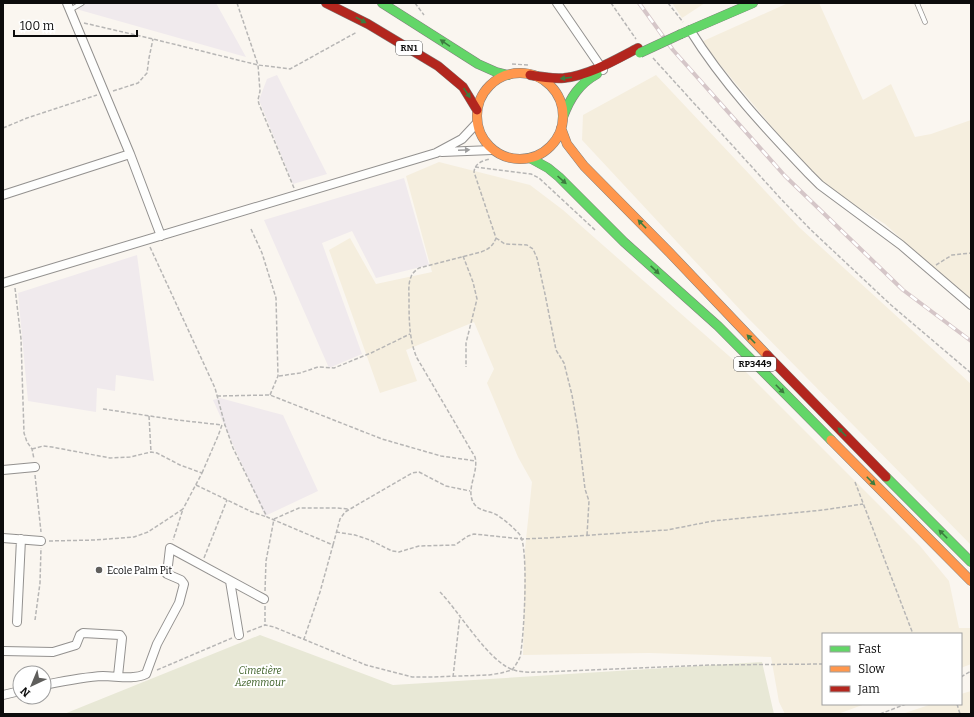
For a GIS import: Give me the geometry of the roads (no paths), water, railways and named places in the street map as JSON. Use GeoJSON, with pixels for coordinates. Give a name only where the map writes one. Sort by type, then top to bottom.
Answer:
{"type":"FeatureCollection","features":[{"type":"Feature","properties":{"kind":"main road","name":"RN1"},"geometry":{"type":"LineString","coordinates":[[326,3],[374,27],[455,79],[468,92],[477,110]]}},
{"type":"Feature","properties":{"kind":"main road","name":"RN1"},"geometry":{"type":"LineString","coordinates":[[382,3],[397,11],[478,64],[496,72],[508,75]]}},
{"type":"Feature","properties":{"kind":"main road","name":"RN1"},"geometry":{"type":"LineString","coordinates":[[684,30],[740,3]]}},
{"type":"Feature","properties":{"kind":"main road","name":"RN1"},"geometry":{"type":"LineString","coordinates":[[602,68],[581,85],[573,95],[567,105],[557,138],[550,148],[530,158],[515,159],[501,155],[492,150],[485,142],[477,123],[477,110],[479,101],[487,88],[498,79],[508,75],[531,70],[556,79],[570,78],[584,74],[602,68],[640,48],[753,3]]}},
{"type":"Feature","properties":{"kind":"main road","name":"RN1"},"geometry":{"type":"LineString","coordinates":[[531,70],[550,86],[557,95],[562,105],[563,117]]}},
{"type":"Feature","properties":{"kind":"main road","name":"RP3449"},"geometry":{"type":"LineString","coordinates":[[561,128],[567,144],[584,166],[675,258],[740,328],[971,562]]}},
{"type":"Feature","properties":{"kind":"main road","name":"RP3449"},"geometry":{"type":"LineString","coordinates":[[530,158],[560,177],[624,242],[673,288],[718,326],[971,581]]}},
{"type":"Feature","properties":{"kind":"street"},"geometry":{"type":"LineString","coordinates":[[557,3],[602,68]]}},
{"type":"Feature","properties":{"kind":"street"},"geometry":{"type":"LineString","coordinates":[[68,7],[130,154],[161,236]]}},
{"type":"Feature","properties":{"kind":"street"},"geometry":{"type":"LineString","coordinates":[[684,30],[736,94],[820,185],[895,240],[971,305]]}},
{"type":"Feature","properties":{"kind":"street"},"geometry":{"type":"LineString","coordinates":[[436,153],[462,139],[477,123]]}},
{"type":"Feature","properties":{"kind":"street"},"geometry":{"type":"LineString","coordinates":[[3,283],[436,153],[461,150],[492,150]]}},
{"type":"Feature","properties":{"kind":"street"},"geometry":{"type":"LineString","coordinates":[[3,195],[130,154]]}},
{"type":"Feature","properties":{"kind":"street"},"geometry":{"type":"LineString","coordinates":[[3,470],[34,467]]}},
{"type":"Feature","properties":{"kind":"street"},"geometry":{"type":"LineString","coordinates":[[3,538],[41,541]]}},
{"type":"Feature","properties":{"kind":"street"},"geometry":{"type":"LineString","coordinates":[[16,622],[21,539]]}},
{"type":"Feature","properties":{"kind":"street"},"geometry":{"type":"LineString","coordinates":[[52,684],[75,679],[118,676],[138,677],[146,674],[157,644],[180,603],[184,584],[181,580],[167,574],[170,548],[264,599]]}},
{"type":"Feature","properties":{"kind":"street"},"geometry":{"type":"LineString","coordinates":[[230,581],[239,635]]}},
{"type":"Feature","properties":{"kind":"street"},"geometry":{"type":"LineString","coordinates":[[3,651],[53,652],[74,646],[78,643],[83,632],[120,635],[122,638],[118,676]]}},
{"type":"Feature","properties":{"kind":"lane"},"geometry":{"type":"LineString","coordinates":[[68,7],[82,3]]}},
{"type":"Feature","properties":{"kind":"lane"},"geometry":{"type":"LineString","coordinates":[[917,3],[925,22]]}},
{"type":"Feature","properties":{"kind":"railway"},"geometry":{"type":"LineString","coordinates":[[639,3],[673,50],[785,176],[903,290],[971,341]]}},
{"type":"Feature","properties":{"kind":"place","name":"Ecole Palm Pit"},"geometry":{"type":"Point","coordinates":[99,570]}},
{"type":"Feature","properties":{"kind":"park label","name":"Cimetière Azemmour"},"geometry":{"type":"Point","coordinates":[260,676]}}]}
